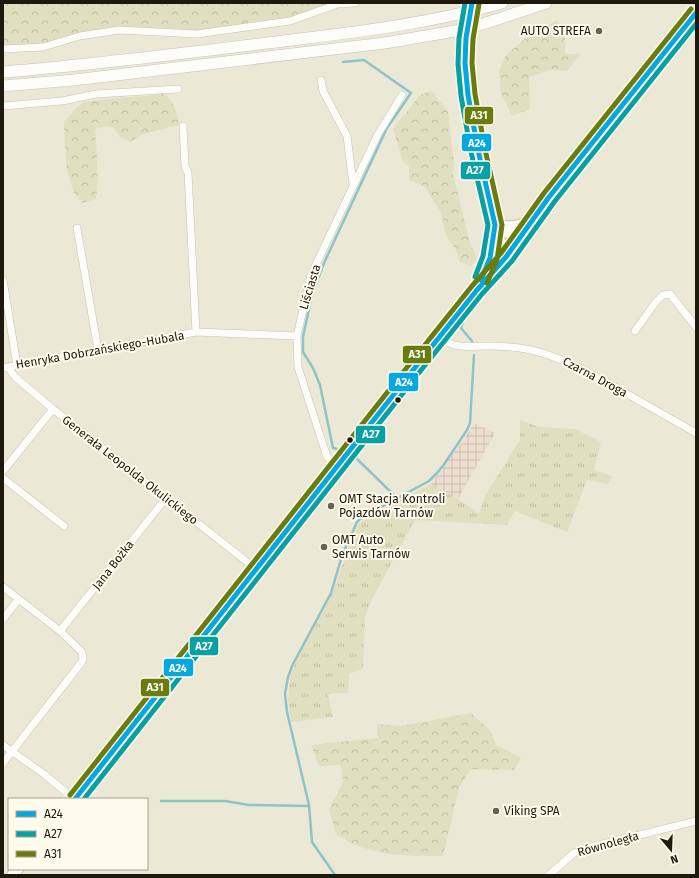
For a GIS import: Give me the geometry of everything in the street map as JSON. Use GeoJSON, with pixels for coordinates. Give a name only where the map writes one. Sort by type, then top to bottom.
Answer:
{"type":"FeatureCollection","features":[{"type":"Feature","properties":{"kind":"main road"},"geometry":{"type":"LineString","coordinates":[[472,3],[466,38],[465,63],[468,95],[474,127],[495,225],[500,237],[498,259],[494,269]]}},
{"type":"Feature","properties":{"kind":"main road"},"geometry":{"type":"LineString","coordinates":[[3,72],[72,67],[377,30],[459,14],[502,3]]}},
{"type":"Feature","properties":{"kind":"main road"},"geometry":{"type":"LineString","coordinates":[[3,86],[74,80],[385,43],[422,37],[476,25],[546,3]]}},
{"type":"Feature","properties":{"kind":"main road"},"geometry":{"type":"LineString","coordinates":[[75,798],[477,290],[506,257],[535,216],[696,13]]}},
{"type":"Feature","properties":{"kind":"main road"},"geometry":{"type":"LineString","coordinates":[[495,225],[515,226],[524,224],[535,216]]}},
{"type":"Feature","properties":{"kind":"main road"},"geometry":{"type":"LineString","coordinates":[[495,225],[503,231],[510,233],[520,232],[528,227]]}},
{"type":"Feature","properties":{"kind":"main road"},"geometry":{"type":"LineString","coordinates":[[477,290],[490,258],[495,225]]}},
{"type":"Feature","properties":{"kind":"street"},"geometry":{"type":"LineString","coordinates":[[3,49],[43,47],[80,36],[119,30],[197,34],[290,21],[338,4],[355,3]]}},
{"type":"Feature","properties":{"kind":"street"},"geometry":{"type":"LineString","coordinates":[[321,80],[323,91],[347,136],[354,184]]}},
{"type":"Feature","properties":{"kind":"street"},"geometry":{"type":"LineString","coordinates":[[3,106],[62,101],[96,94],[178,89]]}},
{"type":"Feature","properties":{"kind":"street","name":"Liściasta"},"geometry":{"type":"LineString","coordinates":[[337,467],[327,457],[298,367],[297,336],[311,275],[377,136],[402,95]]}},
{"type":"Feature","properties":{"kind":"street","name":"Henryka Dobrzańskiego-Hubala"},"geometry":{"type":"LineString","coordinates":[[183,126],[185,166],[188,173],[196,332]]}},
{"type":"Feature","properties":{"kind":"street"},"geometry":{"type":"LineString","coordinates":[[77,228],[98,350]]}},
{"type":"Feature","properties":{"kind":"street"},"geometry":{"type":"LineString","coordinates":[[3,280],[17,365]]}},
{"type":"Feature","properties":{"kind":"street"},"geometry":{"type":"LineString","coordinates":[[636,331],[655,303],[663,295],[670,294],[696,327]]}},
{"type":"Feature","properties":{"kind":"street","name":"Henryka Dobrzańskiego-Hubala"},"geometry":{"type":"LineString","coordinates":[[6,367],[196,332],[297,336]]}},
{"type":"Feature","properties":{"kind":"street","name":"Czarna Droga"},"geometry":{"type":"LineString","coordinates":[[440,337],[446,343],[461,347],[506,347],[529,350],[556,357],[584,369],[696,433]]}},
{"type":"Feature","properties":{"kind":"street","name":"Generała Leopolda Okulickiego"},"geometry":{"type":"LineString","coordinates":[[6,367],[15,377],[53,409],[256,569]]}},
{"type":"Feature","properties":{"kind":"street"},"geometry":{"type":"LineString","coordinates":[[3,471],[53,409]]}},
{"type":"Feature","properties":{"kind":"street"},"geometry":{"type":"LineString","coordinates":[[3,478],[64,526]]}},
{"type":"Feature","properties":{"kind":"street","name":"Jana Bożka"},"geometry":{"type":"LineString","coordinates":[[60,632],[166,498]]}},
{"type":"Feature","properties":{"kind":"street"},"geometry":{"type":"LineString","coordinates":[[3,587],[60,632],[82,652],[83,659],[3,763]]}},
{"type":"Feature","properties":{"kind":"street"},"geometry":{"type":"LineString","coordinates":[[3,619],[18,600]]}},
{"type":"Feature","properties":{"kind":"street"},"geometry":{"type":"LineString","coordinates":[[3,745],[44,774],[73,798]]}},
{"type":"Feature","properties":{"kind":"street","name":"Równoległa"},"geometry":{"type":"LineString","coordinates":[[549,875],[574,853],[587,848],[696,821]]}},
{"type":"Feature","properties":{"kind":"shaded area"},"geometry":{"type":"Polygon","coordinates":[[[474,423],[495,433],[458,499],[431,484],[474,423]]]}},
{"type":"Feature","properties":{"kind":"green space"},"geometry":{"type":"Polygon","coordinates":[[[3,3],[345,3],[301,16],[206,32],[131,29],[65,41],[3,48],[3,3]]]}},
{"type":"Feature","properties":{"kind":"green space"},"geometry":{"type":"Polygon","coordinates":[[[557,20],[565,33],[565,54],[580,54],[567,71],[549,70],[529,77],[530,109],[512,116],[501,93],[499,71],[506,55],[528,36],[557,20]]]}},
{"type":"Feature","properties":{"kind":"green space"},"geometry":{"type":"Polygon","coordinates":[[[432,91],[448,112],[454,164],[453,174],[470,243],[477,258],[471,266],[460,262],[456,250],[446,235],[441,213],[425,187],[409,180],[409,166],[403,162],[393,129],[420,95],[432,91]]]}},
{"type":"Feature","properties":{"kind":"green space"},"geometry":{"type":"Polygon","coordinates":[[[161,93],[172,102],[176,111],[179,125],[143,134],[130,142],[120,137],[114,128],[108,126],[95,129],[98,173],[96,199],[82,203],[74,193],[67,171],[64,122],[77,107],[84,102],[148,96],[161,93]]]}},
{"type":"Feature","properties":{"kind":"green space"},"geometry":{"type":"Polygon","coordinates":[[[520,420],[539,427],[575,429],[601,442],[594,470],[612,476],[608,484],[587,480],[567,532],[515,511],[507,525],[415,520],[372,599],[365,616],[363,669],[349,674],[348,693],[328,694],[333,717],[291,722],[288,700],[290,678],[296,661],[334,588],[358,525],[368,517],[431,484],[458,499],[479,514],[485,496],[520,440],[520,420]]]}},
{"type":"Feature","properties":{"kind":"green space"},"geometry":{"type":"Polygon","coordinates":[[[471,713],[491,731],[496,745],[521,758],[514,770],[470,769],[459,788],[443,856],[400,855],[379,852],[356,845],[336,835],[329,809],[343,782],[341,765],[319,766],[311,745],[378,738],[377,724],[401,726],[471,713]]]}},
{"type":"Feature","properties":{"kind":"waterway"},"geometry":{"type":"LineString","coordinates":[[663,67],[696,27]]}},
{"type":"Feature","properties":{"kind":"waterway"},"geometry":{"type":"LineString","coordinates":[[337,449],[333,448],[320,385],[313,368],[303,352],[303,337],[312,295],[324,263],[387,128],[411,93],[364,60],[343,62]]}},
{"type":"Feature","properties":{"kind":"waterway"},"geometry":{"type":"LineString","coordinates":[[617,127],[659,73]]}},
{"type":"Feature","properties":{"kind":"waterway"},"geometry":{"type":"LineString","coordinates":[[598,150],[613,132]]}},
{"type":"Feature","properties":{"kind":"waterway"},"geometry":{"type":"LineString","coordinates":[[472,341],[461,328],[463,321],[593,157]]}},
{"type":"Feature","properties":{"kind":"waterway"},"geometry":{"type":"LineString","coordinates":[[335,875],[312,842],[309,805],[287,712],[285,694],[288,677],[293,664],[331,593],[342,556],[357,522],[361,518],[429,481],[445,463],[467,430],[470,423],[474,355]]}},
{"type":"Feature","properties":{"kind":"waterway"},"geometry":{"type":"LineString","coordinates":[[355,457],[397,498]]}},
{"type":"Feature","properties":{"kind":"waterway"},"geometry":{"type":"LineString","coordinates":[[161,801],[225,801],[249,805],[309,806]]}},
{"type":"Feature","properties":{"kind":"transit line","name":"A27"},"geometry":{"type":"LineString","coordinates":[[465,3],[459,38],[458,64],[461,96],[471,152],[488,225],[483,256],[475,277]]}},
{"type":"Feature","properties":{"kind":"transit line","name":"A24"},"geometry":{"type":"LineString","coordinates":[[472,3],[466,38],[465,63],[468,95],[478,150],[495,225],[490,258],[481,280]]}},
{"type":"Feature","properties":{"kind":"transit line","name":"A31"},"geometry":{"type":"LineString","coordinates":[[479,4],[473,39],[472,63],[475,94],[485,149],[502,225],[497,260],[487,283]]}},
{"type":"Feature","properties":{"kind":"transit line","name":"A31"},"geometry":{"type":"LineString","coordinates":[[70,795],[412,361],[472,286],[501,253],[544,193],[691,9]]}},
{"type":"Feature","properties":{"kind":"transit line","name":"A24"},"geometry":{"type":"LineString","coordinates":[[76,798],[417,365],[477,290],[506,257],[549,197],[696,13]]}},
{"type":"Feature","properties":{"kind":"transit line","name":"A27"},"geometry":{"type":"LineString","coordinates":[[85,798],[422,369],[482,294],[512,261],[555,201],[696,24]]}},
{"type":"Feature","properties":{"kind":"place","name":"AUTO STREFA"},"geometry":{"type":"Point","coordinates":[599,31]}},
{"type":"Feature","properties":{"kind":"place","name":"OMT Stacja Kontroli Pojazdów Tarnów"},"geometry":{"type":"Point","coordinates":[331,506]}},
{"type":"Feature","properties":{"kind":"place","name":"OMT Auto Serwis Tarnów"},"geometry":{"type":"Point","coordinates":[324,547]}},
{"type":"Feature","properties":{"kind":"place","name":"Viking SPA"},"geometry":{"type":"Point","coordinates":[496,811]}}]}
